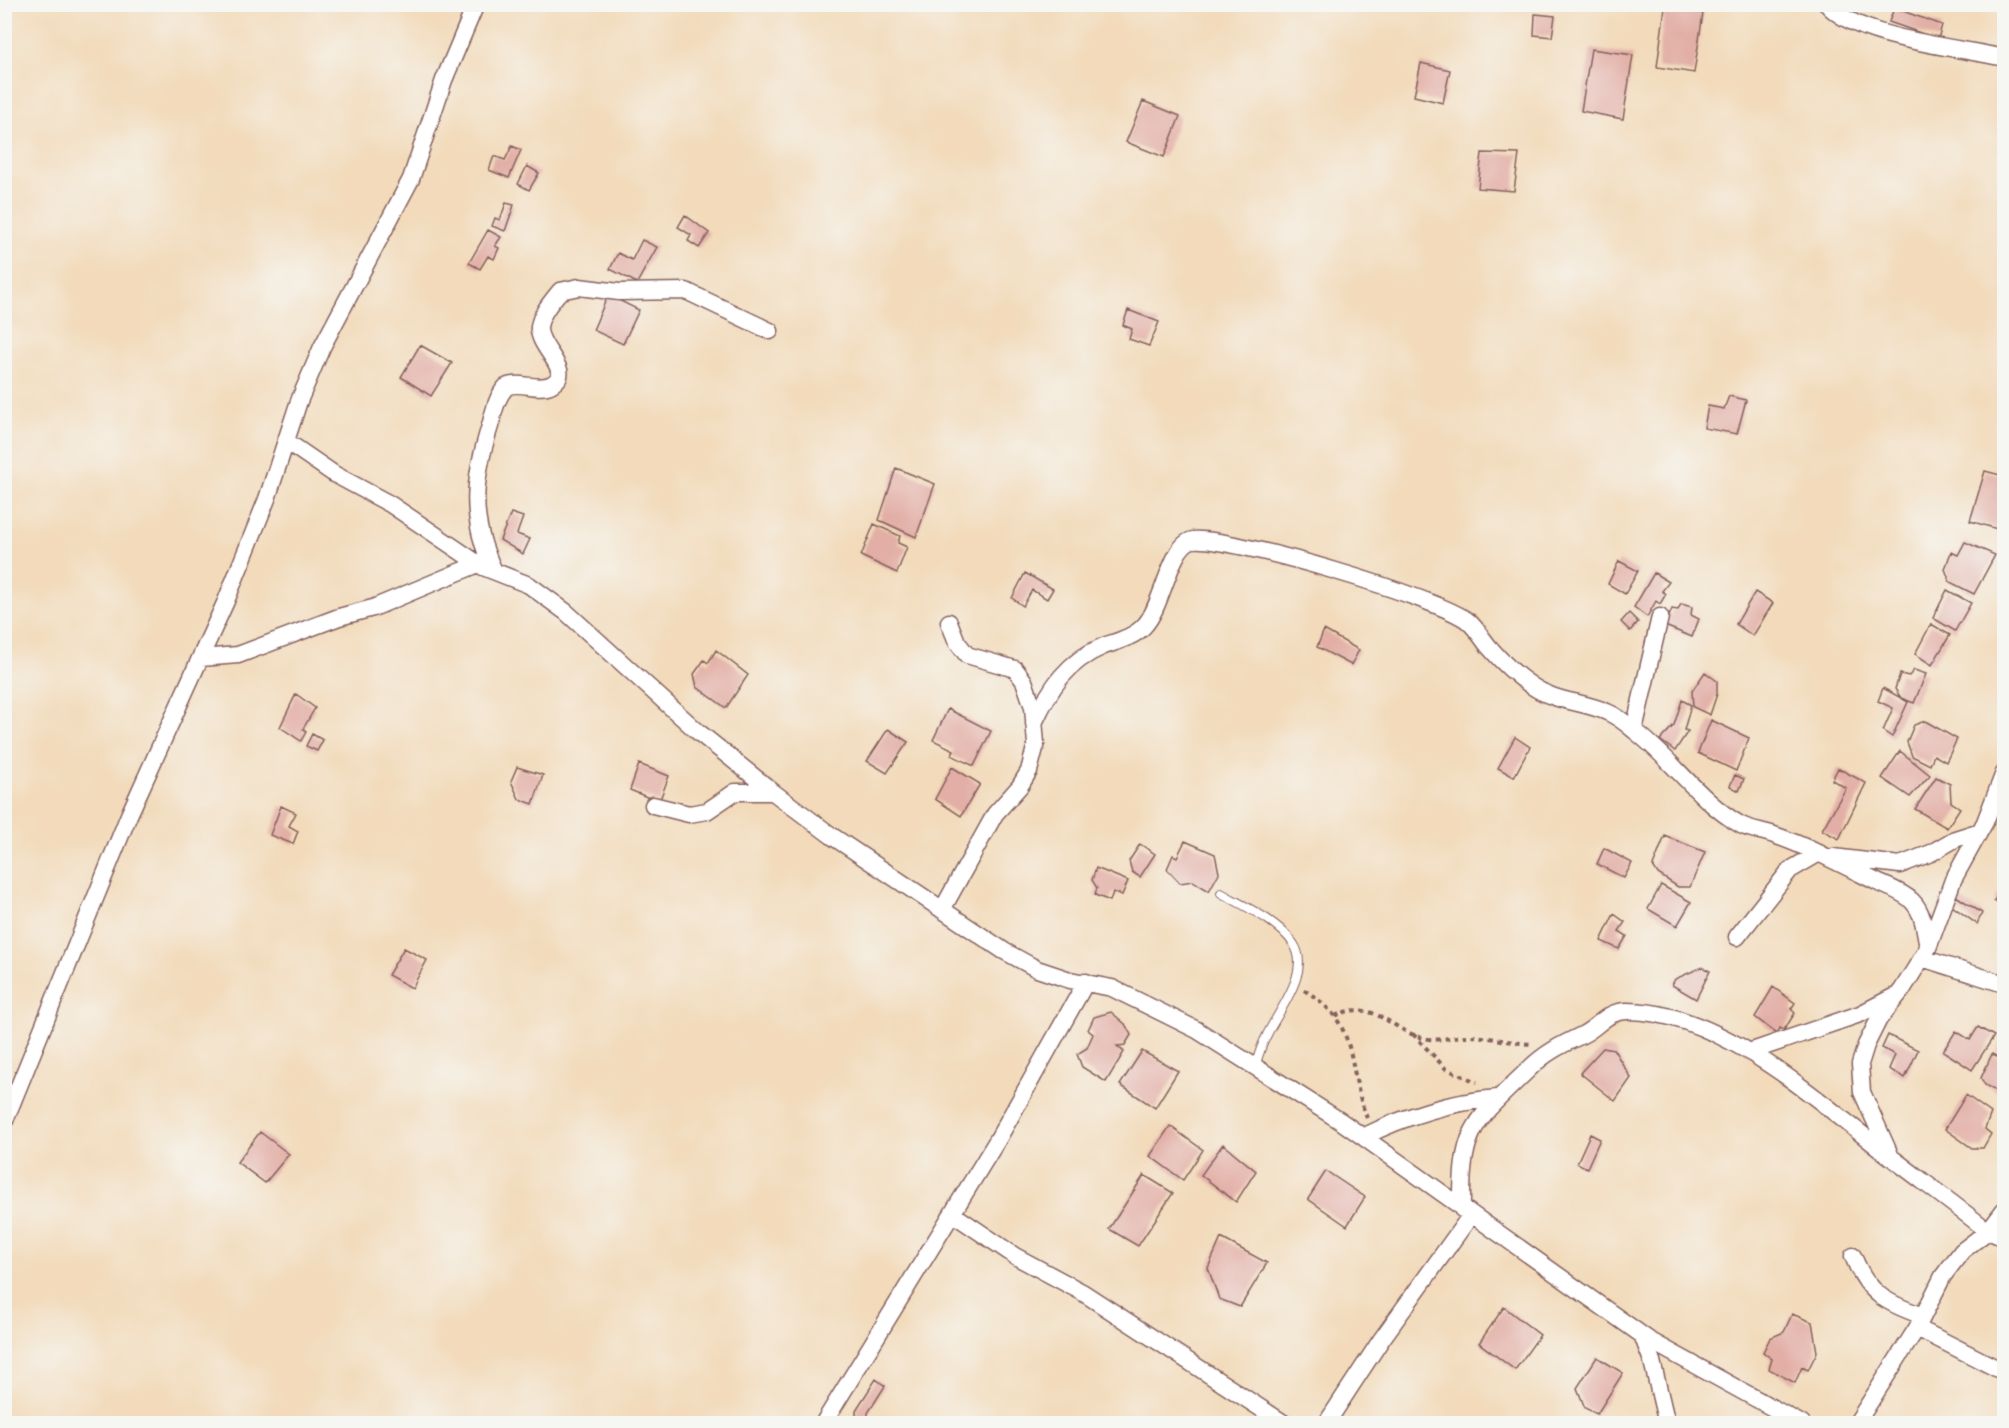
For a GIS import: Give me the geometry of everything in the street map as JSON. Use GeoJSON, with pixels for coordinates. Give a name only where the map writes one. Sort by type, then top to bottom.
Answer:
{"type":"FeatureCollection","features":[{"type":"Feature","properties":{"kind":"street"},"geometry":{"type":"LineString","coordinates":[[4,1123],[129,815],[167,727],[201,658],[267,499],[286,441],[322,347],[411,179],[444,80],[476,4]]}},
{"type":"Feature","properties":{"kind":"street"},"geometry":{"type":"LineString","coordinates":[[1827,4],[1837,16],[1883,35],[2004,58]]}},
{"type":"Feature","properties":{"kind":"street"},"geometry":{"type":"LineString","coordinates":[[494,572],[481,544],[476,518],[475,490],[482,451],[496,404],[506,387],[517,384],[544,386],[551,384],[558,376],[560,368],[556,359],[541,343],[539,327],[545,310],[560,291],[579,287],[619,292],[686,291],[770,331]]}},
{"type":"Feature","properties":{"kind":"street"},"geometry":{"type":"LineString","coordinates":[[286,441],[334,474],[390,504],[478,564],[529,585],[566,612],[697,731],[773,792],[832,836],[942,910],[1037,969],[1070,980],[1112,988],[1197,1030],[1368,1135],[1466,1212],[1641,1335],[1802,1424]]}},
{"type":"Feature","properties":{"kind":"street"},"geometry":{"type":"LineString","coordinates":[[1034,723],[1046,696],[1064,671],[1081,658],[1128,638],[1144,626],[1158,607],[1180,547],[1197,540],[1209,540],[1274,555],[1388,586],[1452,610],[1469,622],[1492,650],[1534,688],[1561,701],[1608,712],[1634,730],[1712,804],[1743,826],[1775,835],[1821,854],[1911,900],[1921,915],[1925,953]]}},
{"type":"Feature","properties":{"kind":"street"},"geometry":{"type":"LineString","coordinates":[[201,658],[238,655],[339,617],[373,608],[478,564]]}},
{"type":"Feature","properties":{"kind":"street"},"geometry":{"type":"LineString","coordinates":[[1634,730],[1660,617]]}},
{"type":"Feature","properties":{"kind":"street"},"geometry":{"type":"LineString","coordinates":[[942,910],[995,814],[1020,786],[1029,771],[1036,744],[1033,707],[1024,681],[1015,669],[992,660],[967,655],[957,642],[949,622]]}},
{"type":"Feature","properties":{"kind":"street"},"geometry":{"type":"LineString","coordinates":[[1891,1158],[1862,1092],[1860,1064],[1866,1045],[1879,1019],[1899,995],[1925,953],[1953,880],[1980,831],[2004,773]]}},
{"type":"Feature","properties":{"kind":"street"},"geometry":{"type":"LineString","coordinates":[[653,805],[689,814],[707,811],[735,792],[773,792]]}},
{"type":"Feature","properties":{"kind":"street"},"geometry":{"type":"LineString","coordinates":[[1737,937],[1790,870],[1821,854],[1900,865],[1922,858],[1955,839],[1980,831]]}},
{"type":"Feature","properties":{"kind":"street"},"geometry":{"type":"LineString","coordinates":[[1925,953],[2004,984]]}},
{"type":"Feature","properties":{"kind":"street"},"geometry":{"type":"LineString","coordinates":[[823,1424],[913,1275],[953,1214],[1086,982]]}},
{"type":"Feature","properties":{"kind":"street"},"geometry":{"type":"LineString","coordinates":[[1749,1052],[1860,1014],[1899,995]]}},
{"type":"Feature","properties":{"kind":"street"},"geometry":{"type":"LineString","coordinates":[[1326,1424],[1466,1212],[1462,1162],[1471,1132],[1495,1098],[1548,1052],[1583,1035],[1610,1014],[1627,1011],[1654,1014],[1719,1034],[1786,1075],[1988,1231],[2004,1238]]}},
{"type":"Feature","properties":{"kind":"street"},"geometry":{"type":"LineString","coordinates":[[1368,1135],[1455,1102],[1495,1098]]}},
{"type":"Feature","properties":{"kind":"street"},"geometry":{"type":"LineString","coordinates":[[1856,1424],[1920,1322],[1943,1276],[1962,1251],[1988,1231],[2004,1210]]}},
{"type":"Feature","properties":{"kind":"street"},"geometry":{"type":"LineString","coordinates":[[953,1214],[1015,1256],[1082,1292],[1285,1424]]}},
{"type":"Feature","properties":{"kind":"street"},"geometry":{"type":"LineString","coordinates":[[1853,1256],[1868,1285],[1882,1299],[2004,1372]]}},
{"type":"Feature","properties":{"kind":"street"},"geometry":{"type":"LineString","coordinates":[[1641,1335],[1652,1361],[1667,1424]]}},
{"type":"Feature","properties":{"kind":"lane"},"geometry":{"type":"LineString","coordinates":[[1221,894],[1279,930],[1293,943],[1299,964],[1293,984],[1264,1039],[1255,1067]]}},
{"type":"Feature","properties":{"kind":"path"},"geometry":{"type":"LineString","coordinates":[[1293,984],[1324,1003],[1335,1016],[1350,1044],[1368,1135]]}},
{"type":"Feature","properties":{"kind":"path"},"geometry":{"type":"LineString","coordinates":[[1335,1016],[1345,1010],[1364,1009],[1413,1034],[1429,1039],[1474,1036],[1494,1041],[1561,1044]]}},
{"type":"Feature","properties":{"kind":"path"},"geometry":{"type":"LineString","coordinates":[[1413,1034],[1439,1064],[1457,1076],[1485,1085],[1495,1098]]}},
{"type":"Feature","properties":{"kind":"building"},"geometry":{"type":"Polygon","coordinates":[[[1665,7],[1703,13],[1694,73],[1657,67],[1665,7]]]}},
{"type":"Feature","properties":{"kind":"building"},"geometry":{"type":"Polygon","coordinates":[[[1894,8],[1942,25],[1938,39],[1889,22],[1894,8]]]}},
{"type":"Feature","properties":{"kind":"building"},"geometry":{"type":"Polygon","coordinates":[[[1535,14],[1555,16],[1552,37],[1534,35],[1535,14]]]}},
{"type":"Feature","properties":{"kind":"building"},"geometry":{"type":"Polygon","coordinates":[[[1591,49],[1633,55],[1623,119],[1581,111],[1591,49]]]}},
{"type":"Feature","properties":{"kind":"building"},"geometry":{"type":"Polygon","coordinates":[[[1421,63],[1450,70],[1443,103],[1414,96],[1421,63]]]}},
{"type":"Feature","properties":{"kind":"building"},"geometry":{"type":"Polygon","coordinates":[[[1143,101],[1180,116],[1164,157],[1126,142],[1143,101]]]}},
{"type":"Feature","properties":{"kind":"building"},"geometry":{"type":"Polygon","coordinates":[[[512,146],[521,150],[509,178],[489,170],[494,156],[505,160],[512,146]]]}},
{"type":"Feature","properties":{"kind":"building"},"geometry":{"type":"Polygon","coordinates":[[[1482,153],[1519,154],[1514,191],[1478,188],[1482,153]]]}},
{"type":"Feature","properties":{"kind":"building"},"geometry":{"type":"Polygon","coordinates":[[[527,166],[539,173],[529,190],[518,184],[527,166]]]}},
{"type":"Feature","properties":{"kind":"building"},"geometry":{"type":"Polygon","coordinates":[[[506,203],[514,205],[505,231],[492,226],[495,218],[500,220],[506,203]]]}},
{"type":"Feature","properties":{"kind":"building"},"geometry":{"type":"Polygon","coordinates":[[[685,215],[709,233],[699,248],[688,241],[691,235],[678,227],[685,215]]]}},
{"type":"Feature","properties":{"kind":"building"},"geometry":{"type":"Polygon","coordinates":[[[488,230],[501,237],[495,246],[499,248],[494,259],[488,256],[480,269],[469,263],[488,230]]]}},
{"type":"Feature","properties":{"kind":"building"},"geometry":{"type":"Polygon","coordinates":[[[642,240],[657,247],[637,283],[610,269],[618,253],[632,260],[642,240]]]}},
{"type":"Feature","properties":{"kind":"building"},"geometry":{"type":"Polygon","coordinates":[[[608,295],[639,310],[623,344],[593,330],[608,295]]]}},
{"type":"Feature","properties":{"kind":"building"},"geometry":{"type":"Polygon","coordinates":[[[1128,310],[1159,322],[1149,346],[1129,339],[1132,329],[1123,325],[1128,310]]]}},
{"type":"Feature","properties":{"kind":"building"},"geometry":{"type":"Polygon","coordinates":[[[420,345],[452,363],[431,396],[401,377],[420,345]]]}},
{"type":"Feature","properties":{"kind":"building"},"geometry":{"type":"Polygon","coordinates":[[[1729,396],[1746,400],[1737,434],[1704,428],[1708,406],[1724,409],[1729,396]]]}},
{"type":"Feature","properties":{"kind":"building"},"geometry":{"type":"Polygon","coordinates":[[[896,468],[935,484],[916,537],[879,520],[896,468]]]}},
{"type":"Feature","properties":{"kind":"building"},"geometry":{"type":"Polygon","coordinates":[[[1985,471],[2004,476],[2004,531],[1970,521],[1985,471]]]}},
{"type":"Feature","properties":{"kind":"building"},"geometry":{"type":"Polygon","coordinates":[[[511,513],[523,517],[517,534],[530,539],[523,554],[500,540],[511,513]]]}},
{"type":"Feature","properties":{"kind":"building"},"geometry":{"type":"Polygon","coordinates":[[[874,524],[900,536],[898,543],[907,547],[897,573],[861,556],[874,524]]]}},
{"type":"Feature","properties":{"kind":"building"},"geometry":{"type":"Polygon","coordinates":[[[1965,542],[1995,555],[1974,594],[1950,582],[1945,569],[1951,552],[1958,555],[1965,542]]]}},
{"type":"Feature","properties":{"kind":"building"},"geometry":{"type":"Polygon","coordinates":[[[1619,561],[1638,571],[1625,594],[1608,584],[1619,561]]]}},
{"type":"Feature","properties":{"kind":"building"},"geometry":{"type":"Polygon","coordinates":[[[1025,573],[1053,589],[1047,599],[1032,590],[1023,606],[1012,598],[1025,573]]]}},
{"type":"Feature","properties":{"kind":"building"},"geometry":{"type":"Polygon","coordinates":[[[1654,573],[1669,582],[1662,591],[1666,594],[1660,604],[1656,601],[1647,617],[1634,607],[1654,573]]]}},
{"type":"Feature","properties":{"kind":"building"},"geometry":{"type":"Polygon","coordinates":[[[1947,590],[1971,603],[1955,631],[1933,618],[1947,590]]]}},
{"type":"Feature","properties":{"kind":"building"},"geometry":{"type":"Polygon","coordinates":[[[1755,592],[1773,603],[1753,636],[1736,624],[1755,592]]]}},
{"type":"Feature","properties":{"kind":"building"},"geometry":{"type":"Polygon","coordinates":[[[1681,604],[1692,607],[1691,615],[1699,619],[1692,637],[1665,626],[1672,609],[1678,610],[1681,604]]]}},
{"type":"Feature","properties":{"kind":"building"},"geometry":{"type":"Polygon","coordinates":[[[1629,613],[1638,622],[1630,631],[1621,622],[1629,613]]]}},
{"type":"Feature","properties":{"kind":"building"},"geometry":{"type":"Polygon","coordinates":[[[1931,624],[1950,635],[1932,665],[1915,654],[1931,624]]]}},
{"type":"Feature","properties":{"kind":"building"},"geometry":{"type":"Polygon","coordinates":[[[1324,630],[1359,650],[1351,665],[1317,647],[1324,630]]]}},
{"type":"Feature","properties":{"kind":"building"},"geometry":{"type":"Polygon","coordinates":[[[716,650],[748,675],[726,708],[697,687],[694,674],[704,660],[708,663],[716,650]]]}},
{"type":"Feature","properties":{"kind":"building"},"geometry":{"type":"Polygon","coordinates":[[[1914,670],[1926,674],[1914,703],[1901,698],[1895,689],[1900,674],[1909,676],[1914,670]]]}},
{"type":"Feature","properties":{"kind":"building"},"geometry":{"type":"Polygon","coordinates":[[[1705,672],[1717,681],[1717,694],[1710,715],[1693,707],[1692,691],[1705,672]]]}},
{"type":"Feature","properties":{"kind":"building"},"geometry":{"type":"Polygon","coordinates":[[[1883,688],[1908,702],[1892,737],[1883,731],[1893,708],[1878,701],[1883,688]]]}},
{"type":"Feature","properties":{"kind":"building"},"geometry":{"type":"Polygon","coordinates":[[[296,694],[315,708],[303,729],[306,732],[301,741],[280,727],[296,694]]]}},
{"type":"Feature","properties":{"kind":"building"},"geometry":{"type":"Polygon","coordinates":[[[1682,700],[1691,705],[1684,730],[1688,731],[1675,751],[1660,740],[1674,725],[1682,700]]]}},
{"type":"Feature","properties":{"kind":"building"},"geometry":{"type":"Polygon","coordinates":[[[948,709],[991,731],[974,766],[951,755],[954,750],[933,740],[948,709]]]}},
{"type":"Feature","properties":{"kind":"building"},"geometry":{"type":"Polygon","coordinates":[[[1711,720],[1749,738],[1736,771],[1698,753],[1711,720]]]}},
{"type":"Feature","properties":{"kind":"building"},"geometry":{"type":"Polygon","coordinates":[[[1925,721],[1957,739],[1946,762],[1934,755],[1930,765],[1912,756],[1907,742],[1914,725],[1925,721]]]}},
{"type":"Feature","properties":{"kind":"building"},"geometry":{"type":"Polygon","coordinates":[[[888,729],[908,742],[887,773],[867,761],[888,729]]]}},
{"type":"Feature","properties":{"kind":"building"},"geometry":{"type":"Polygon","coordinates":[[[312,734],[323,740],[317,751],[306,746],[312,734]]]}},
{"type":"Feature","properties":{"kind":"building"},"geometry":{"type":"Polygon","coordinates":[[[1515,737],[1530,747],[1514,777],[1498,768],[1515,737]]]}},
{"type":"Feature","properties":{"kind":"building"},"geometry":{"type":"Polygon","coordinates":[[[1900,751],[1930,775],[1910,797],[1882,778],[1900,751]]]}},
{"type":"Feature","properties":{"kind":"building"},"geometry":{"type":"Polygon","coordinates":[[[639,764],[669,776],[659,802],[630,790],[639,764]]]}},
{"type":"Feature","properties":{"kind":"building"},"geometry":{"type":"Polygon","coordinates":[[[517,767],[543,775],[533,804],[519,799],[511,781],[517,767]]]}},
{"type":"Feature","properties":{"kind":"building"},"geometry":{"type":"Polygon","coordinates":[[[952,767],[980,784],[961,816],[935,799],[952,767]]]}},
{"type":"Feature","properties":{"kind":"building"},"geometry":{"type":"Polygon","coordinates":[[[1838,768],[1866,783],[1839,839],[1822,830],[1846,788],[1832,780],[1838,768]]]}},
{"type":"Feature","properties":{"kind":"building"},"geometry":{"type":"Polygon","coordinates":[[[1735,775],[1744,779],[1739,791],[1730,786],[1735,775]]]}},
{"type":"Feature","properties":{"kind":"building"},"geometry":{"type":"Polygon","coordinates":[[[1936,777],[1950,784],[1951,802],[1960,808],[1947,828],[1915,809],[1936,777]]]}},
{"type":"Feature","properties":{"kind":"building"},"geometry":{"type":"Polygon","coordinates":[[[281,806],[296,813],[289,826],[298,831],[293,844],[270,835],[281,806]]]}},
{"type":"Feature","properties":{"kind":"building"},"geometry":{"type":"Polygon","coordinates":[[[1665,836],[1705,852],[1690,887],[1678,887],[1658,874],[1653,866],[1665,836]]]}},
{"type":"Feature","properties":{"kind":"building"},"geometry":{"type":"Polygon","coordinates":[[[1185,841],[1215,854],[1219,873],[1209,891],[1193,881],[1180,883],[1167,869],[1173,855],[1177,857],[1185,841]]]}},
{"type":"Feature","properties":{"kind":"building"},"geometry":{"type":"Polygon","coordinates":[[[1140,844],[1155,854],[1140,877],[1132,872],[1129,861],[1140,844]]]}},
{"type":"Feature","properties":{"kind":"building"},"geometry":{"type":"Polygon","coordinates":[[[1604,848],[1632,863],[1624,878],[1597,864],[1604,848]]]}},
{"type":"Feature","properties":{"kind":"building"},"geometry":{"type":"Polygon","coordinates":[[[1096,868],[1128,881],[1122,895],[1113,892],[1110,901],[1095,895],[1097,888],[1092,880],[1096,868]]]}},
{"type":"Feature","properties":{"kind":"building"},"geometry":{"type":"Polygon","coordinates":[[[2004,882],[2004,908],[1994,901],[2004,882]]]}},
{"type":"Feature","properties":{"kind":"building"},"geometry":{"type":"Polygon","coordinates":[[[1661,885],[1691,902],[1677,926],[1648,909],[1661,885]]]}},
{"type":"Feature","properties":{"kind":"building"},"geometry":{"type":"Polygon","coordinates":[[[1956,896],[1982,913],[1977,924],[1952,906],[1956,896]]]}},
{"type":"Feature","properties":{"kind":"building"},"geometry":{"type":"Polygon","coordinates":[[[1614,914],[1625,922],[1619,931],[1627,936],[1619,949],[1601,941],[1614,914]]]}},
{"type":"Feature","properties":{"kind":"building"},"geometry":{"type":"Polygon","coordinates":[[[404,948],[427,960],[412,988],[388,975],[404,948]]]}},
{"type":"Feature","properties":{"kind":"building"},"geometry":{"type":"Polygon","coordinates":[[[1702,967],[1710,971],[1696,999],[1672,985],[1675,979],[1702,967]]]}},
{"type":"Feature","properties":{"kind":"building"},"geometry":{"type":"Polygon","coordinates":[[[1773,987],[1795,1003],[1791,1009],[1795,1013],[1784,1030],[1780,1028],[1777,1034],[1755,1017],[1773,987]]]}},
{"type":"Feature","properties":{"kind":"building"},"geometry":{"type":"Polygon","coordinates":[[[1111,1012],[1125,1024],[1131,1035],[1125,1045],[1117,1046],[1124,1052],[1106,1082],[1082,1067],[1077,1054],[1087,1048],[1093,1034],[1088,1030],[1094,1017],[1111,1012]]]}},
{"type":"Feature","properties":{"kind":"building"},"geometry":{"type":"Polygon","coordinates":[[[1978,1027],[1994,1036],[1972,1070],[1943,1051],[1956,1031],[1970,1040],[1978,1027]]]}},
{"type":"Feature","properties":{"kind":"building"},"geometry":{"type":"Polygon","coordinates":[[[1888,1035],[1918,1050],[1905,1078],[1889,1069],[1895,1055],[1882,1048],[1888,1035]]]}},
{"type":"Feature","properties":{"kind":"building"},"geometry":{"type":"Polygon","coordinates":[[[2004,1036],[2004,1059],[1998,1050],[2004,1036]]]}},
{"type":"Feature","properties":{"kind":"building"},"geometry":{"type":"Polygon","coordinates":[[[1603,1048],[1614,1050],[1631,1078],[1615,1101],[1580,1073],[1603,1048]]]}},
{"type":"Feature","properties":{"kind":"building"},"geometry":{"type":"Polygon","coordinates":[[[1142,1051],[1178,1071],[1155,1108],[1120,1085],[1142,1051]]]}},
{"type":"Feature","properties":{"kind":"building"},"geometry":{"type":"Polygon","coordinates":[[[1992,1054],[2004,1061],[2004,1096],[1985,1085],[1981,1078],[1992,1054]]]}},
{"type":"Feature","properties":{"kind":"building"},"geometry":{"type":"Polygon","coordinates":[[[1966,1095],[1991,1113],[1985,1129],[1991,1134],[1983,1148],[1972,1148],[1945,1129],[1966,1095]]]}},
{"type":"Feature","properties":{"kind":"building"},"geometry":{"type":"Polygon","coordinates":[[[1170,1126],[1203,1150],[1183,1180],[1150,1156],[1170,1126]]]}},
{"type":"Feature","properties":{"kind":"building"},"geometry":{"type":"Polygon","coordinates":[[[260,1132],[289,1154],[265,1183],[237,1162],[260,1132]]]}},
{"type":"Feature","properties":{"kind":"building"},"geometry":{"type":"Polygon","coordinates":[[[1590,1134],[1600,1139],[1587,1168],[1577,1163],[1590,1134]]]}},
{"type":"Feature","properties":{"kind":"building"},"geometry":{"type":"Polygon","coordinates":[[[1223,1144],[1256,1171],[1236,1202],[1201,1175],[1223,1144]]]}},
{"type":"Feature","properties":{"kind":"building"},"geometry":{"type":"Polygon","coordinates":[[[1326,1171],[1365,1197],[1347,1226],[1308,1199],[1326,1171]]]}},
{"type":"Feature","properties":{"kind":"building"},"geometry":{"type":"Polygon","coordinates":[[[1144,1175],[1173,1193],[1138,1246],[1109,1229],[1144,1175]]]}},
{"type":"Feature","properties":{"kind":"building"},"geometry":{"type":"Polygon","coordinates":[[[1221,1238],[1267,1263],[1240,1307],[1219,1299],[1208,1268],[1221,1238]]]}},
{"type":"Feature","properties":{"kind":"building"},"geometry":{"type":"Polygon","coordinates":[[[1504,1307],[1540,1335],[1515,1370],[1479,1343],[1504,1307]]]}},
{"type":"Feature","properties":{"kind":"building"},"geometry":{"type":"Polygon","coordinates":[[[1792,1314],[1812,1322],[1817,1352],[1808,1370],[1802,1367],[1795,1383],[1769,1369],[1772,1359],[1763,1352],[1770,1338],[1784,1332],[1792,1314]]]}},
{"type":"Feature","properties":{"kind":"building"},"geometry":{"type":"Polygon","coordinates":[[[1597,1357],[1623,1373],[1597,1414],[1585,1408],[1577,1388],[1597,1357]]]}},
{"type":"Feature","properties":{"kind":"building"},"geometry":{"type":"Polygon","coordinates":[[[876,1379],[885,1386],[868,1413],[868,1421],[871,1424],[856,1424],[856,1410],[876,1379]]]}}]}
